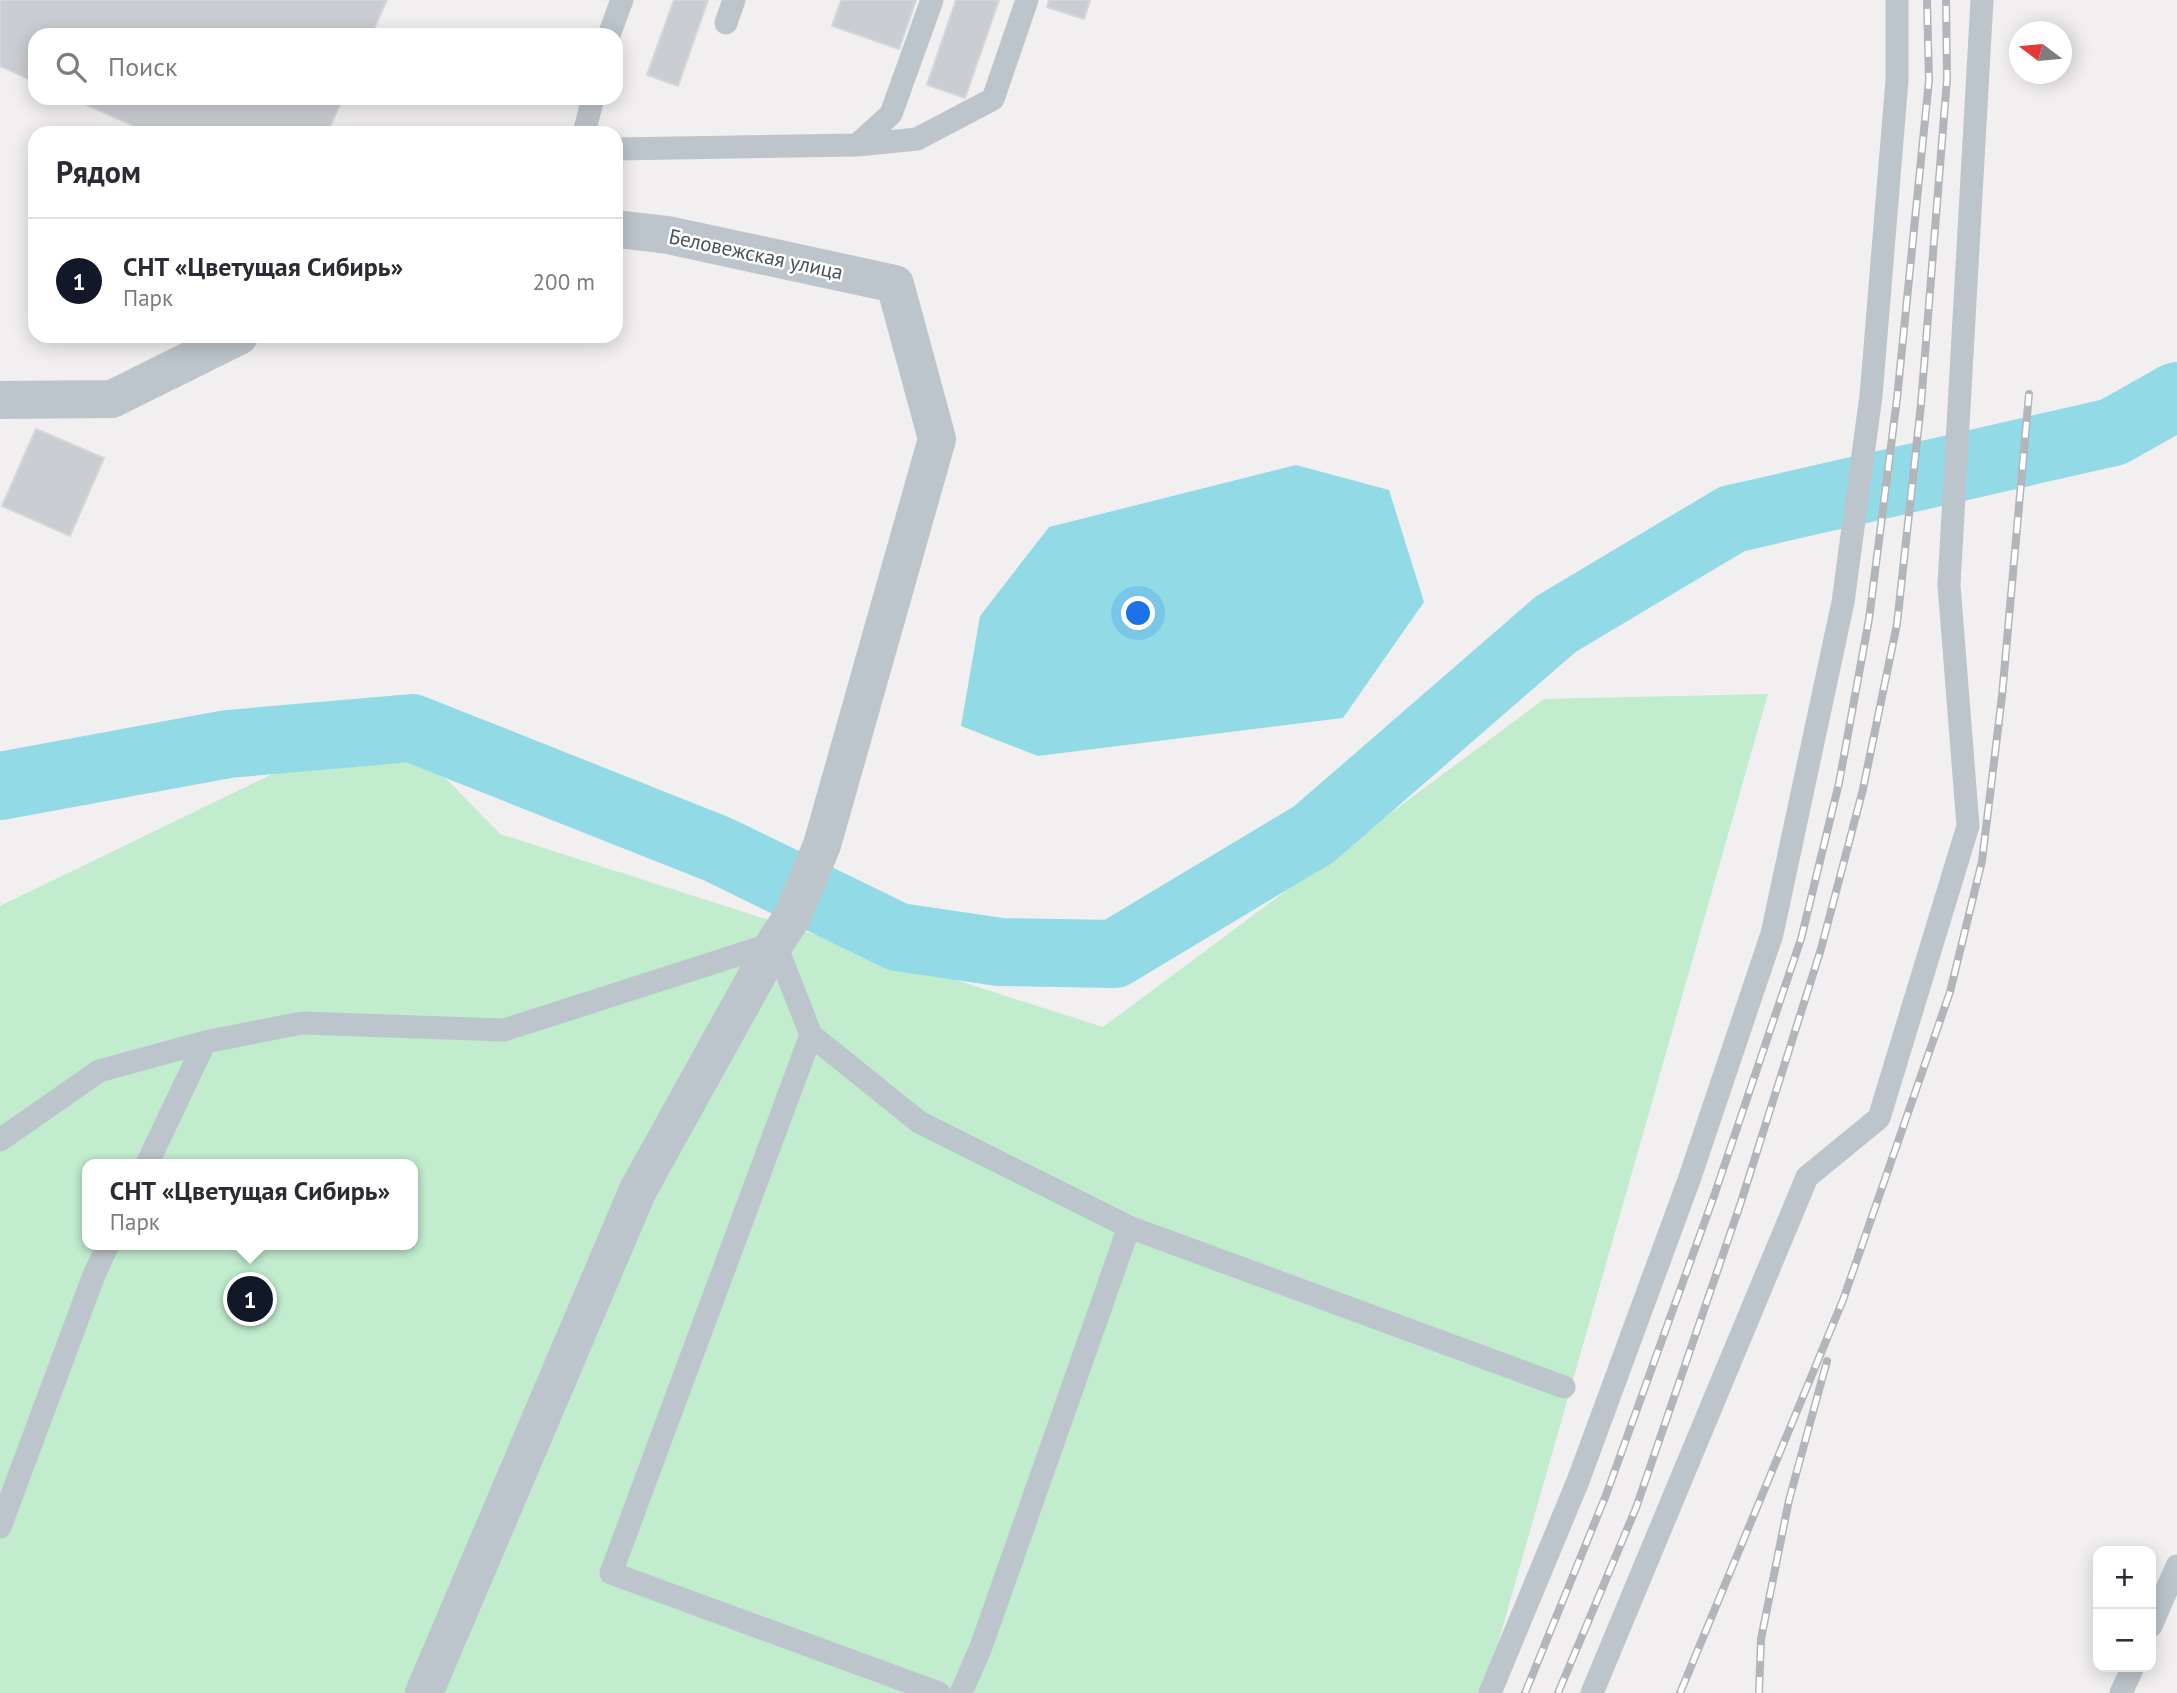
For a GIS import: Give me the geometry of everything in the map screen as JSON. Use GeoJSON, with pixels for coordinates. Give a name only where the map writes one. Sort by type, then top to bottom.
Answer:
{"type":"FeatureCollection","features":[{"type":"Feature","properties":{"kind":"street","name":"Беловежская улица"},"geometry":{"type":"LineString","coordinates":[[623,230],[668,235],[895,284],[937,439],[822,845],[783,930]]}},
{"type":"Feature","properties":{"kind":"street"},"geometry":{"type":"LineString","coordinates":[[0,400],[112,399],[225,343]]}},
{"type":"Feature","properties":{"kind":"street"},"geometry":{"type":"LineString","coordinates":[[424,1693],[638,1190],[783,930]]}},
{"type":"Feature","properties":{"kind":"lane"},"geometry":{"type":"LineString","coordinates":[[612,28],[622,0]]}},
{"type":"Feature","properties":{"kind":"lane"},"geometry":{"type":"LineString","coordinates":[[726,23],[734,0]]}},
{"type":"Feature","properties":{"kind":"lane"},"geometry":{"type":"LineString","coordinates":[[857,145],[891,114],[932,0]]}},
{"type":"Feature","properties":{"kind":"lane"},"geometry":{"type":"LineString","coordinates":[[623,149],[857,145],[917,139],[993,99],[1027,0]]}},
{"type":"Feature","properties":{"kind":"lane"},"geometry":{"type":"LineString","coordinates":[[1490,1693],[1578,1481],[1689,1181],[1772,934],[1843,602],[1871,396],[1897,80],[1897,0]]}},
{"type":"Feature","properties":{"kind":"lane"},"geometry":{"type":"LineString","coordinates":[[1592,1693],[1807,1177],[1879,1118],[1968,826],[1949,585],[1982,0]]}},
{"type":"Feature","properties":{"kind":"lane"},"geometry":{"type":"LineString","coordinates":[[586,126],[591,105]]}},
{"type":"Feature","properties":{"kind":"lane"},"geometry":{"type":"LineString","coordinates":[[0,1140],[99,1071],[205,1042],[302,1023],[504,1030],[783,930],[811,1035],[611,1573],[939,1693]]}},
{"type":"Feature","properties":{"kind":"lane"},"geometry":{"type":"LineString","coordinates":[[811,1035],[919,1122],[1129,1227],[1564,1387]]}},
{"type":"Feature","properties":{"kind":"lane"},"geometry":{"type":"LineString","coordinates":[[149,1159],[205,1042]]}},
{"type":"Feature","properties":{"kind":"lane"},"geometry":{"type":"LineString","coordinates":[[961,1693],[981,1647],[1129,1227]]}},
{"type":"Feature","properties":{"kind":"lane"},"geometry":{"type":"LineString","coordinates":[[0,1527],[106,1250]]}},
{"type":"Feature","properties":{"kind":"lane"},"geometry":{"type":"LineString","coordinates":[[2156,1614],[2177,1566]]}},
{"type":"Feature","properties":{"kind":"lane"},"geometry":{"type":"LineString","coordinates":[[2121,1693],[2131,1672]]}},
{"type":"Feature","properties":{"kind":"green space"},"geometry":{"type":"Polygon","coordinates":[[[1768,694],[1484,1693],[0,1693],[0,906],[318,752],[398,729],[500,834],[1103,1027],[1544,699],[1768,694]]]}},
{"type":"Feature","properties":{"kind":"water"},"geometry":{"type":"Polygon","coordinates":[[[1296,465],[1389,490],[1424,602],[1343,718],[1038,756],[961,726],[980,616],[1049,527],[1296,465]]]}},
{"type":"Feature","properties":{"kind":"building"},"geometry":{"type":"Polygon","coordinates":[[[0,0],[387,0],[374,28],[28,28],[28,79],[0,66],[0,0]]]}},
{"type":"Feature","properties":{"kind":"building"},"geometry":{"type":"Polygon","coordinates":[[[674,0],[708,0],[678,86],[647,75],[674,0]]]}},
{"type":"Feature","properties":{"kind":"building"},"geometry":{"type":"Polygon","coordinates":[[[841,0],[916,0],[899,49],[832,26],[841,0]]]}},
{"type":"Feature","properties":{"kind":"building"},"geometry":{"type":"Polygon","coordinates":[[[956,0],[999,0],[965,98],[927,85],[956,0]]]}},
{"type":"Feature","properties":{"kind":"building"},"geometry":{"type":"Polygon","coordinates":[[[1049,0],[1090,0],[1084,19],[1047,7],[1049,0]]]}},
{"type":"Feature","properties":{"kind":"building"},"geometry":{"type":"Polygon","coordinates":[[[87,105],[340,105],[330,126],[134,126],[87,105]]]}},
{"type":"Feature","properties":{"kind":"building"},"geometry":{"type":"Polygon","coordinates":[[[36,429],[104,458],[70,536],[2,506],[36,429]]]}},
{"type":"Feature","properties":{"kind":"waterway"},"geometry":{"type":"LineString","coordinates":[[0,786],[228,744],[412,728],[717,849],[898,937],[1000,952],[1114,954],[1314,834],[1556,624],[1732,519],[2113,432],[2177,396]]}},
{"type":"Feature","properties":{"kind":"railway"},"geometry":{"type":"LineString","coordinates":[[1525,1693],[1606,1495],[1714,1196],[1801,939],[1839,783],[1869,619],[1897,399],[1929,80],[1927,0]]}},
{"type":"Feature","properties":{"kind":"railway"},"geometry":{"type":"LineString","coordinates":[[1558,1693],[1636,1508],[1741,1202],[1821,949],[1863,789],[1897,624],[1921,404],[1947,79],[1946,0]]}},
{"type":"Feature","properties":{"kind":"railway"},"geometry":{"type":"LineString","coordinates":[[1680,1693],[1843,1300],[1950,992],[1982,861],[2002,696],[2029,394]]}},
{"type":"Feature","properties":{"kind":"railway"},"geometry":{"type":"LineString","coordinates":[[1759,1693],[1761,1639],[1789,1500],[1827,1361]]}},
{"type":"Feature","properties":{"kind":"place","name":"СНТ «Цветущая Сибирь»"},"geometry":{"type":"Point","coordinates":[250,1299]}}]}
